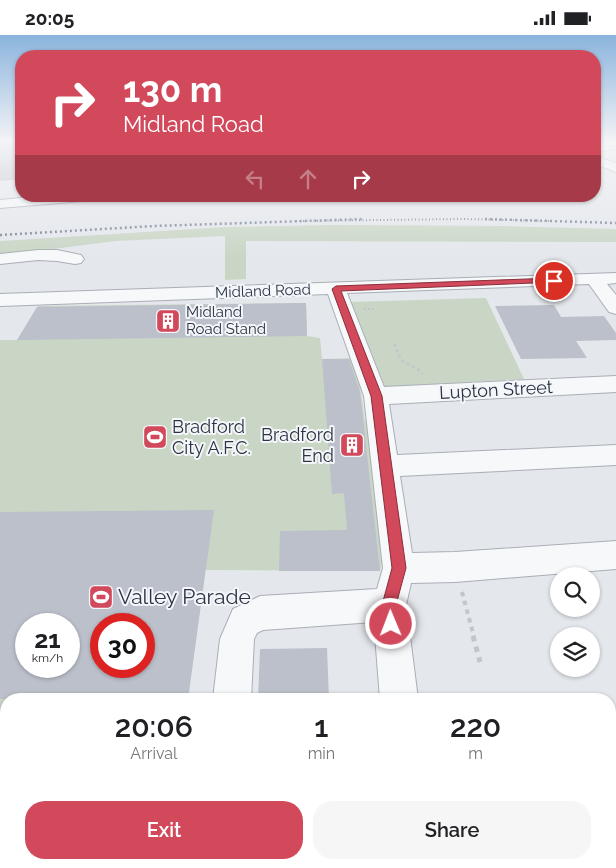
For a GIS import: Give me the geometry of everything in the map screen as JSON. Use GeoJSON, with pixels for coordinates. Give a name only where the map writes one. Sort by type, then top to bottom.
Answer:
{"type":"FeatureCollection","features":[{"type":"Feature","properties":{"kind":"street"},"geometry":{"type":"LineString","coordinates":[[0,259],[61,255],[75,259]]}},
{"type":"Feature","properties":{"kind":"street","name":"Midland Road"},"geometry":{"type":"LineString","coordinates":[[0,300],[616,278]]}},
{"type":"Feature","properties":{"kind":"street"},"geometry":{"type":"LineString","coordinates":[[594,279],[616,308]]}},
{"type":"Feature","properties":{"kind":"street"},"geometry":{"type":"LineString","coordinates":[[336,289],[376,396],[399,568],[389,605],[399,693]]}},
{"type":"Feature","properties":{"kind":"street","name":"Lupton Street"},"geometry":{"type":"LineString","coordinates":[[376,396],[616,384]]}},
{"type":"Feature","properties":{"kind":"street"},"geometry":{"type":"LineString","coordinates":[[386,466],[616,455]]}},
{"type":"Feature","properties":{"kind":"street"},"geometry":{"type":"LineString","coordinates":[[399,568],[455,567],[616,555]]}},
{"type":"Feature","properties":{"kind":"street"},"geometry":{"type":"LineString","coordinates":[[232,693],[237,639],[245,621],[260,613],[389,605]]}},
{"type":"Feature","properties":{"kind":"path"},"geometry":{"type":"LineString","coordinates":[[394,345],[401,360],[420,371],[427,394]]}},
{"type":"Feature","properties":{"kind":"path"},"geometry":{"type":"LineString","coordinates":[[455,567],[480,661]]}},
{"type":"Feature","properties":{"kind":"green space"},"geometry":{"type":"Polygon","coordinates":[[[333,225],[616,229],[616,242],[246,241],[246,279],[225,280],[225,236],[115,241],[0,256],[0,241],[226,227],[333,225]]]}},
{"type":"Feature","properties":{"kind":"green space"},"geometry":{"type":"Polygon","coordinates":[[[486,298],[524,379],[379,387],[349,302],[486,298]]]}},
{"type":"Feature","properties":{"kind":"green space","name":"Valley Parade"},"geometry":{"type":"Polygon","coordinates":[[[306,303],[307,336],[320,338],[322,359],[356,358],[365,421],[372,421],[379,469],[372,470],[372,475],[380,475],[383,489],[373,490],[376,506],[382,506],[387,542],[380,571],[205,570],[189,693],[0,693],[0,340],[18,340],[38,306],[306,303]]]}},
{"type":"Feature","properties":{"kind":"building","name":"Midland Road Stand"},"geometry":{"type":"Polygon","coordinates":[[[306,303],[307,336],[17,340],[37,307],[306,303]]]}},
{"type":"Feature","properties":{"kind":"building"},"geometry":{"type":"Polygon","coordinates":[[[554,305],[561,317],[604,316],[616,333],[616,340],[576,341],[587,358],[521,359],[495,306],[554,305]]]}},
{"type":"Feature","properties":{"kind":"building"},"geometry":{"type":"Polygon","coordinates":[[[322,359],[349,359],[360,392],[380,571],[279,571],[280,531],[347,530],[344,493],[332,494],[322,359]]]}},
{"type":"Feature","properties":{"kind":"building"},"geometry":{"type":"Polygon","coordinates":[[[214,510],[189,693],[0,693],[0,512],[214,510]]]}},
{"type":"Feature","properties":{"kind":"building"},"geometry":{"type":"Polygon","coordinates":[[[327,648],[329,693],[258,693],[260,649],[327,648]]]}},
{"type":"Feature","properties":{"kind":"railway"},"geometry":{"type":"LineString","coordinates":[[309,221],[364,219]]}},
{"type":"Feature","properties":{"kind":"railway"},"geometry":{"type":"LineString","coordinates":[[309,221],[462,219],[550,221]]}},
{"type":"Feature","properties":{"kind":"railway"},"geometry":{"type":"LineString","coordinates":[[485,219],[616,223]]}},
{"type":"Feature","properties":{"kind":"railway"},"geometry":{"type":"LineString","coordinates":[[296,221],[309,221]]}},
{"type":"Feature","properties":{"kind":"railway"},"geometry":{"type":"LineString","coordinates":[[0,235],[154,226],[309,221]]}},
{"type":"Feature","properties":{"kind":"place","name":"Midland Road Stand"},"geometry":{"type":"Point","coordinates":[168,321]}},
{"type":"Feature","properties":{"kind":"place","name":"Bradford City A.F.C."},"geometry":{"type":"Point","coordinates":[155,437]}},
{"type":"Feature","properties":{"kind":"place","name":"Bradford End"},"geometry":{"type":"Point","coordinates":[352,445]}},
{"type":"Feature","properties":{"kind":"place","name":"Valley Parade"},"geometry":{"type":"Point","coordinates":[101,597]}},
{"type":"Feature","properties":{"kind":"route"},"geometry":{"type":"LineString","coordinates":[[391,624],[389,605],[399,568],[376,396],[336,289],[554,281]]}}]}
